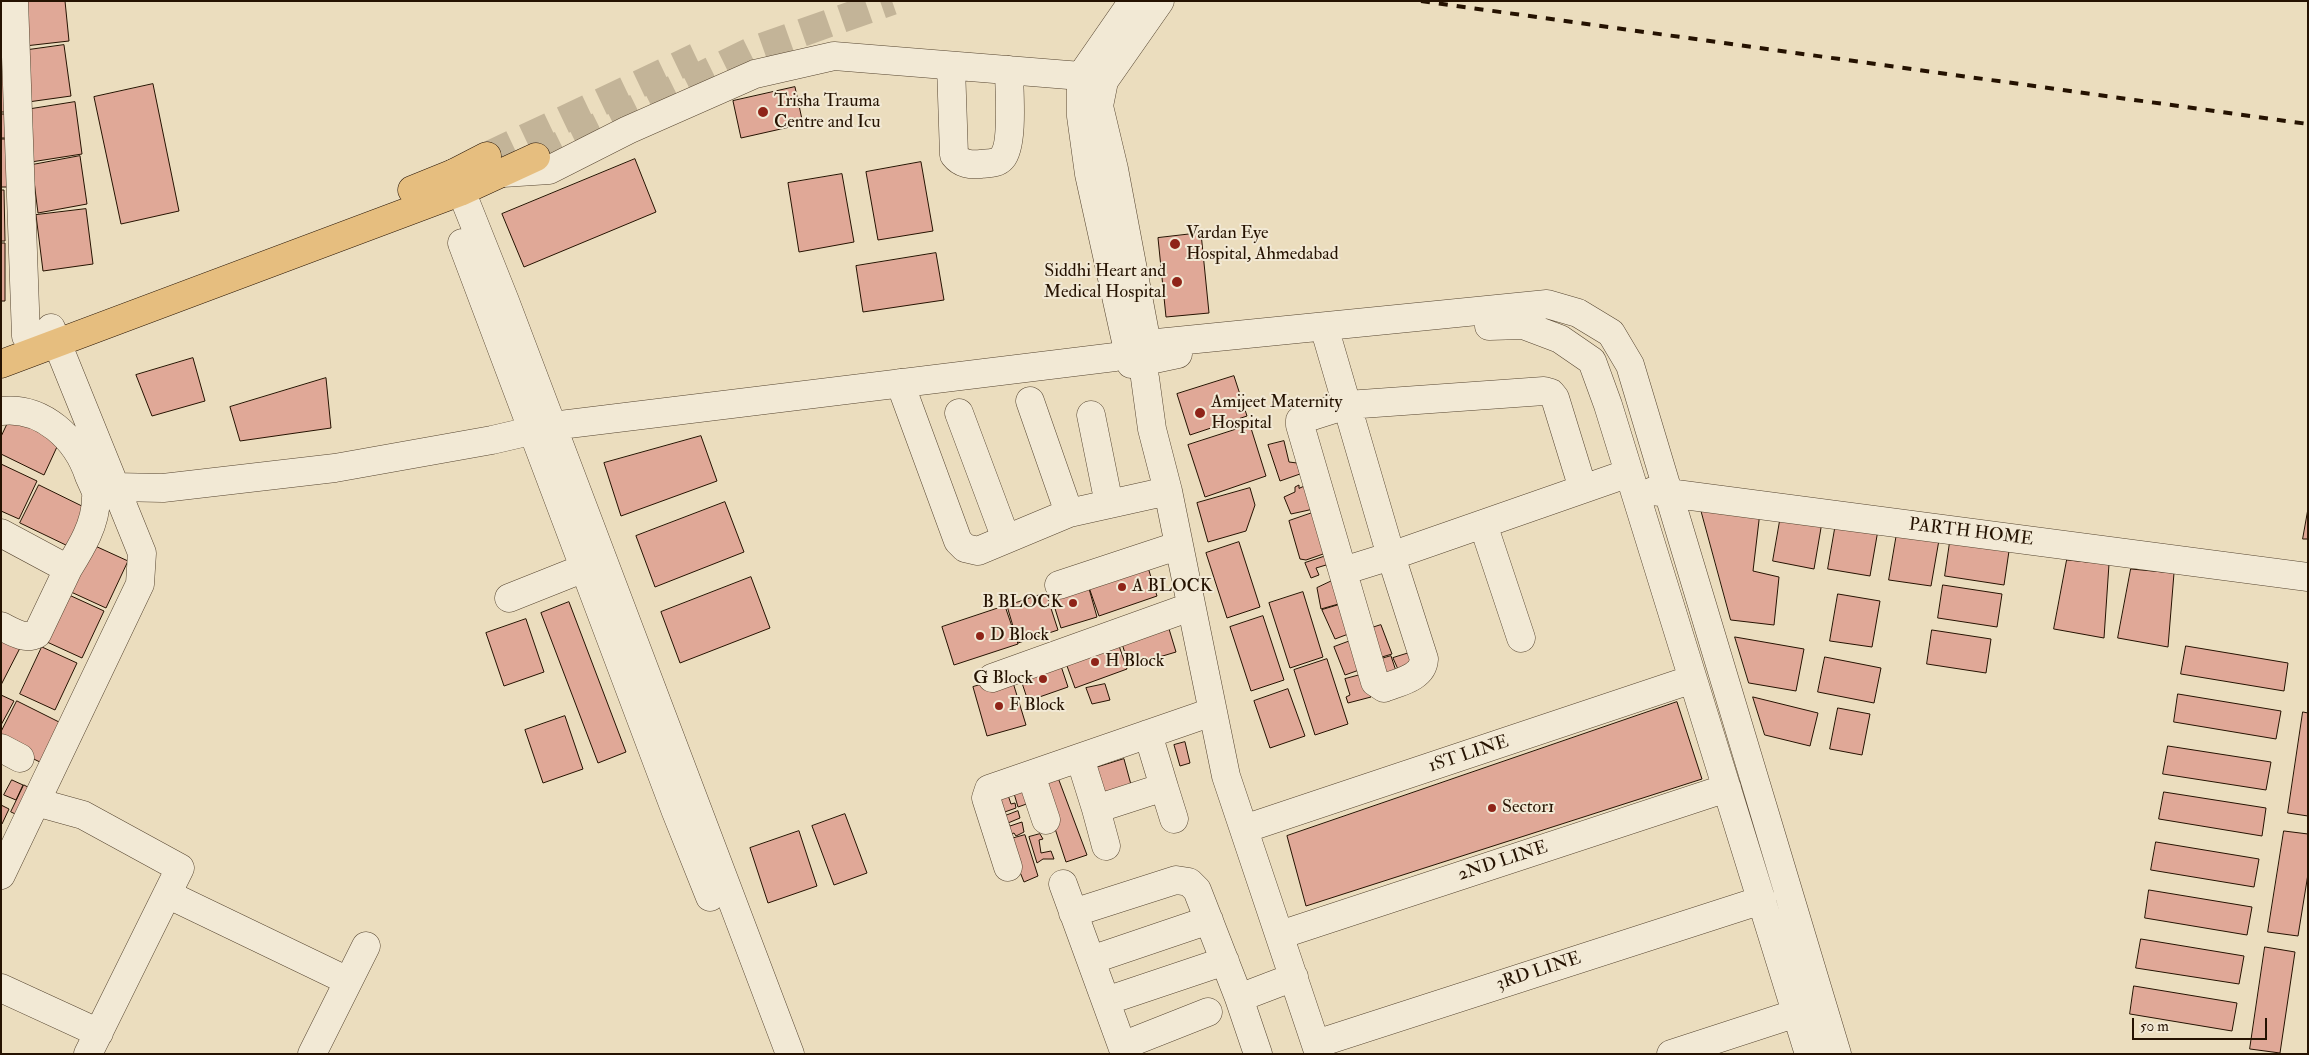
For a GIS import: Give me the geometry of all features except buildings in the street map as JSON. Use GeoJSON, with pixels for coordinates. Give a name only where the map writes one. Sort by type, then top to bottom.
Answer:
{"type":"FeatureCollection","features":[{"type":"Feature","properties":{"kind":"main road"},"geometry":{"type":"LineString","coordinates":[[1,364],[34,338],[450,185],[494,165],[536,157]]}},
{"type":"Feature","properties":{"kind":"street"},"geometry":{"type":"LineString","coordinates":[[4,861],[36,802],[140,584],[142,553],[106,492],[34,338],[14,1]]}},
{"type":"Feature","properties":{"kind":"street"},"geometry":{"type":"LineString","coordinates":[[1133,1],[1092,79],[1114,169],[1136,358],[1168,491],[1177,546],[1226,776],[1318,1049]]}},
{"type":"Feature","properties":{"kind":"street"},"geometry":{"type":"LineString","coordinates":[[1092,79],[1160,1]]}},
{"type":"Feature","properties":{"kind":"street"},"geometry":{"type":"LineString","coordinates":[[494,165],[549,170],[628,130],[755,74],[834,56],[1009,70],[1092,79]]}},
{"type":"Feature","properties":{"kind":"street"},"geometry":{"type":"LineString","coordinates":[[951,66],[954,154],[962,163],[971,165],[993,163],[1000,160],[1008,148],[1009,70]]}},
{"type":"Feature","properties":{"kind":"street"},"geometry":{"type":"LineString","coordinates":[[450,185],[505,301],[542,428],[594,564],[790,1054]]}},
{"type":"Feature","properties":{"kind":"street"},"geometry":{"type":"LineString","coordinates":[[1136,358],[1547,304],[1578,313],[1611,333],[1630,365],[1837,1054]]}},
{"type":"Feature","properties":{"kind":"street"},"geometry":{"type":"LineString","coordinates":[[106,492],[163,488],[335,468],[492,440],[542,428],[900,383],[1410,329],[1523,325],[1560,339],[1592,361],[1632,481],[1809,1054]]}},
{"type":"Feature","properties":{"kind":"street"},"geometry":{"type":"LineString","coordinates":[[1327,337],[1347,405],[1391,556],[1424,659],[1424,667],[1419,674],[1384,688],[1375,682],[1300,420],[1347,405],[1544,391],[1551,393],[1555,398],[1584,489]]}},
{"type":"Feature","properties":{"kind":"street"},"geometry":{"type":"LineString","coordinates":[[900,383],[958,541],[965,548],[978,551],[1070,513],[1168,491]]}},
{"type":"Feature","properties":{"kind":"street"},"geometry":{"type":"LineString","coordinates":[[1030,401],[1070,513]]}},
{"type":"Feature","properties":{"kind":"street"},"geometry":{"type":"LineString","coordinates":[[1,411],[12,410],[40,416],[66,435],[106,492],[119,530],[130,554],[128,576],[72,692]]}},
{"type":"Feature","properties":{"kind":"street"},"geometry":{"type":"LineString","coordinates":[[959,413],[1006,539]]}},
{"type":"Feature","properties":{"kind":"street"},"geometry":{"type":"LineString","coordinates":[[1091,415],[1109,504]]}},
{"type":"Feature","properties":{"kind":"street"},"geometry":{"type":"LineString","coordinates":[[1343,571],[1584,489],[1632,481]]}},
{"type":"Feature","properties":{"kind":"street","name":"PARTH HOME"},"geometry":{"type":"LineString","coordinates":[[1632,481],[1668,493],[2308,577]]}},
{"type":"Feature","properties":{"kind":"street"},"geometry":{"type":"LineString","coordinates":[[1,626],[21,636],[31,637],[37,634],[68,569],[88,535],[106,492]]}},
{"type":"Feature","properties":{"kind":"street"},"geometry":{"type":"LineString","coordinates":[[1483,524],[1521,638]]}},
{"type":"Feature","properties":{"kind":"street"},"geometry":{"type":"LineString","coordinates":[[1,533],[68,569]]}},
{"type":"Feature","properties":{"kind":"street"},"geometry":{"type":"LineString","coordinates":[[1059,585],[1177,546]]}},
{"type":"Feature","properties":{"kind":"street"},"geometry":{"type":"LineString","coordinates":[[509,598],[594,564]]}},
{"type":"Feature","properties":{"kind":"street"},"geometry":{"type":"LineString","coordinates":[[594,564],[676,812],[773,1054]]}},
{"type":"Feature","properties":{"kind":"street"},"geometry":{"type":"LineString","coordinates":[[992,678],[1190,607]]}},
{"type":"Feature","properties":{"kind":"street","name":"1ST LINE"},"geometry":{"type":"LineString","coordinates":[[1244,829],[1693,680]]}},
{"type":"Feature","properties":{"kind":"street"},"geometry":{"type":"LineString","coordinates":[[1008,867],[986,798],[990,789],[1212,712]]}},
{"type":"Feature","properties":{"kind":"street"},"geometry":{"type":"LineString","coordinates":[[1148,734],[1174,820]]}},
{"type":"Feature","properties":{"kind":"street"},"geometry":{"type":"LineString","coordinates":[[1080,758],[1106,846]]}},
{"type":"Feature","properties":{"kind":"street"},"geometry":{"type":"LineString","coordinates":[[1031,775],[1046,820]]}},
{"type":"Feature","properties":{"kind":"street"},"geometry":{"type":"LineString","coordinates":[[1096,809],[1164,787]]}},
{"type":"Feature","properties":{"kind":"street","name":"2ND LINE"},"geometry":{"type":"LineString","coordinates":[[1280,935],[1727,788]]}},
{"type":"Feature","properties":{"kind":"street"},"geometry":{"type":"LineString","coordinates":[[1,988],[94,1043],[180,868],[83,815],[36,802]]}},
{"type":"Feature","properties":{"kind":"street"},"geometry":{"type":"LineString","coordinates":[[1073,913],[1176,880],[1189,882],[1197,890],[1225,961],[1239,998],[1255,1053]]}},
{"type":"Feature","properties":{"kind":"street"},"geometry":{"type":"LineString","coordinates":[[1063,884],[1124,1050],[1208,1012]]}},
{"type":"Feature","properties":{"kind":"street"},"geometry":{"type":"LineString","coordinates":[[167,894],[348,980]]}},
{"type":"Feature","properties":{"kind":"street","name":"3RD LINE"},"geometry":{"type":"LineString","coordinates":[[1318,1049],[1762,900]]}},
{"type":"Feature","properties":{"kind":"street"},"geometry":{"type":"LineString","coordinates":[[1091,960],[1209,920]]}},
{"type":"Feature","properties":{"kind":"street"},"geometry":{"type":"LineString","coordinates":[[312,1054],[366,946]]}},
{"type":"Feature","properties":{"kind":"street"},"geometry":{"type":"LineString","coordinates":[[1106,1001],[1225,961]]}},
{"type":"Feature","properties":{"kind":"street"},"geometry":{"type":"LineString","coordinates":[[1239,998],[1294,977]]}},
{"type":"Feature","properties":{"kind":"street"},"geometry":{"type":"LineString","coordinates":[[1672,1054],[1797,1013]]}},
{"type":"Feature","properties":{"kind":"tunnel"},"geometry":{"type":"LineString","coordinates":[[536,157],[753,50],[892,1]]}},
{"type":"Feature","properties":{"kind":"tunnel"},"geometry":{"type":"LineString","coordinates":[[487,156],[696,57]]}},
{"type":"Feature","properties":{"kind":"railway"},"geometry":{"type":"LineString","coordinates":[[1421,1],[2308,124]]}},
{"type":"Feature","properties":{"kind":"place","name":"Trisha Trauma Centre and Icu"},"geometry":{"type":"Point","coordinates":[763,112]}},
{"type":"Feature","properties":{"kind":"place","name":"Vardan Eye Hospital, Ahmedabad"},"geometry":{"type":"Point","coordinates":[1175,244]}},
{"type":"Feature","properties":{"kind":"place","name":"Siddhi Heart and Medical Hospital"},"geometry":{"type":"Point","coordinates":[1177,282]}},
{"type":"Feature","properties":{"kind":"place","name":"Amijeet Maternity Hospital"},"geometry":{"type":"Point","coordinates":[1200,413]}},
{"type":"Feature","properties":{"kind":"place","name":"A BLOCK"},"geometry":{"type":"Point","coordinates":[1122,587]}},
{"type":"Feature","properties":{"kind":"place","name":"B BLOCK"},"geometry":{"type":"Point","coordinates":[1073,603]}},
{"type":"Feature","properties":{"kind":"place","name":"D Block"},"geometry":{"type":"Point","coordinates":[980,636]}},
{"type":"Feature","properties":{"kind":"place","name":"H Block"},"geometry":{"type":"Point","coordinates":[1095,662]}},
{"type":"Feature","properties":{"kind":"place","name":"G Block"},"geometry":{"type":"Point","coordinates":[1043,679]}},
{"type":"Feature","properties":{"kind":"place","name":"F Block"},"geometry":{"type":"Point","coordinates":[999,706]}},
{"type":"Feature","properties":{"kind":"place","name":"Sector1"},"geometry":{"type":"Point","coordinates":[1492,808]}}]}
